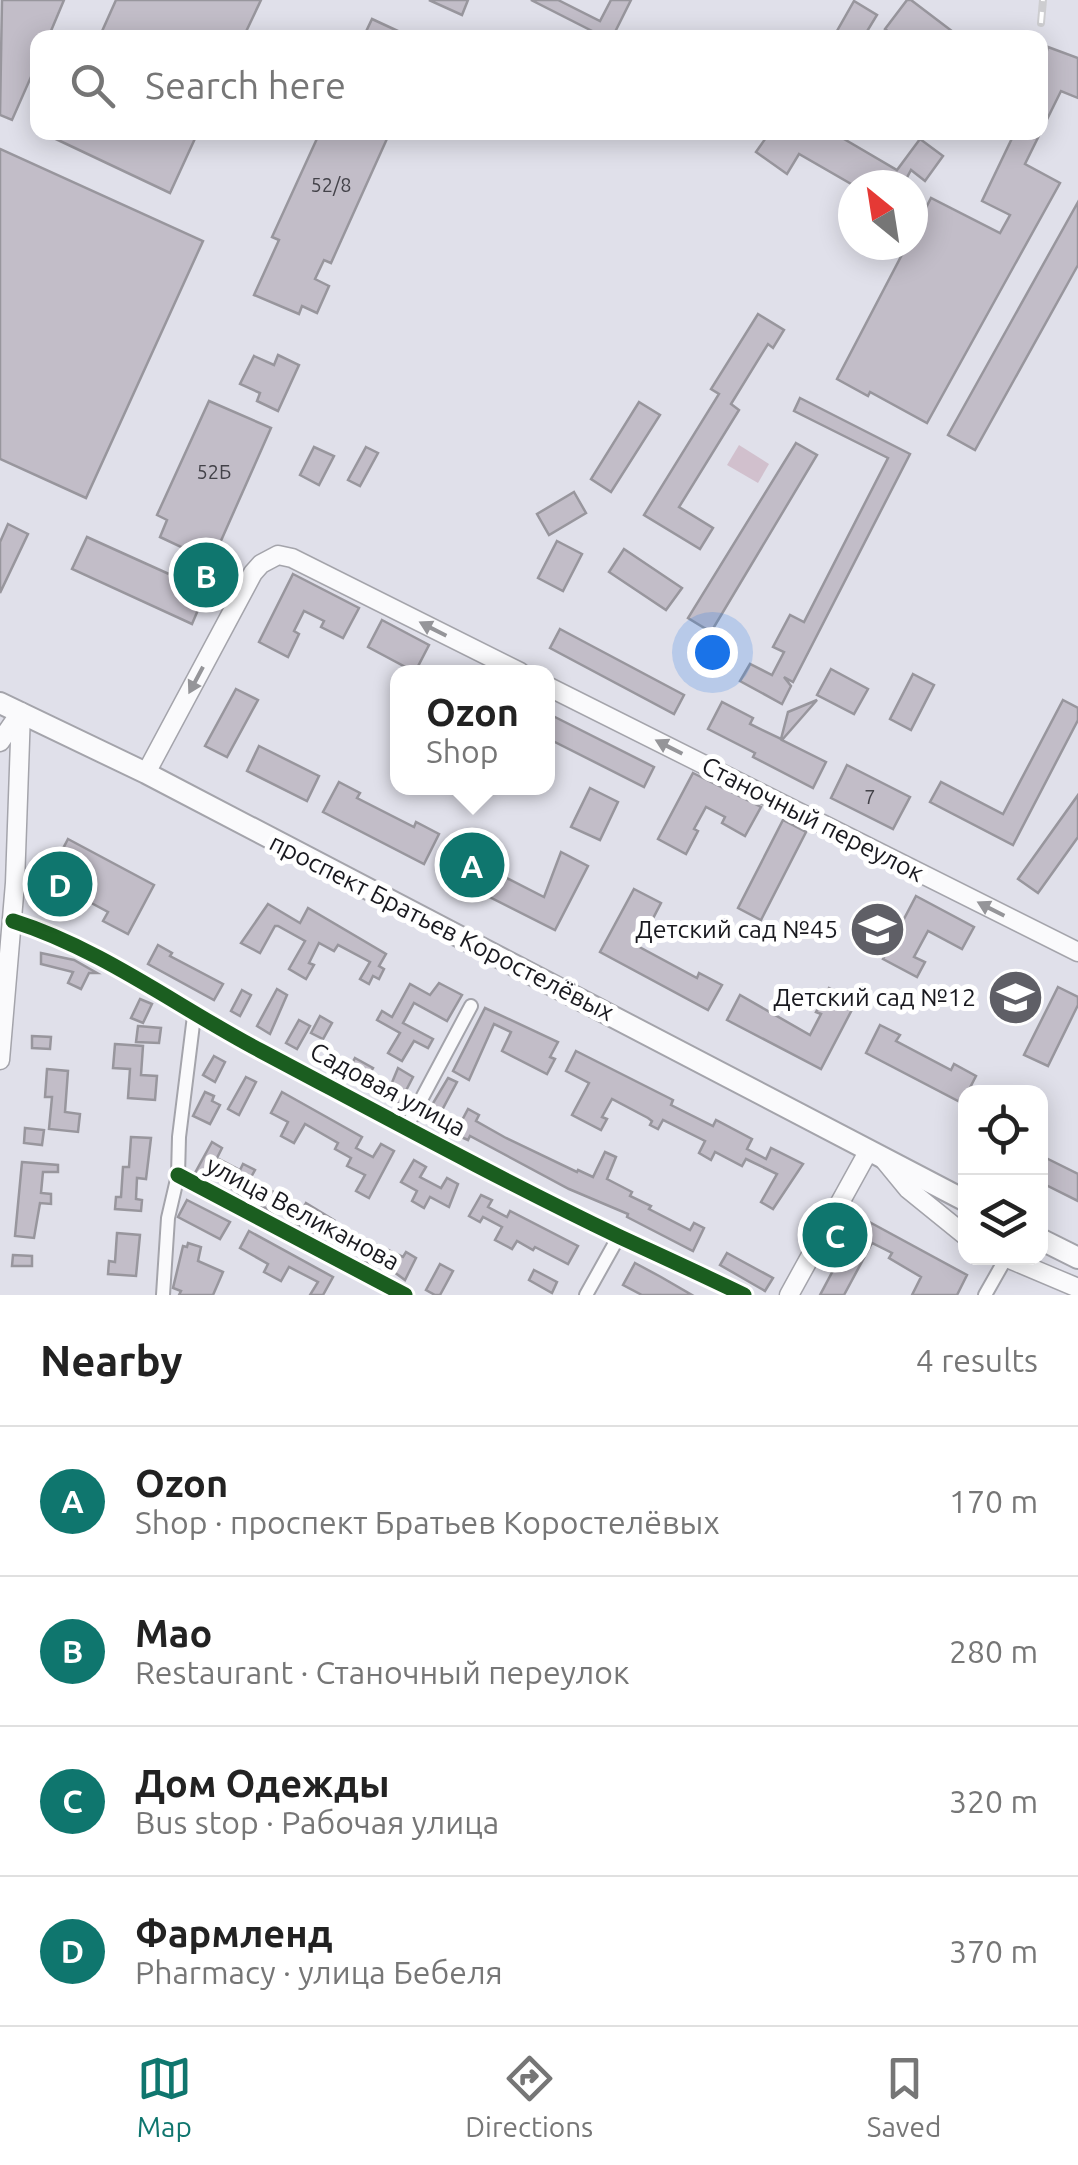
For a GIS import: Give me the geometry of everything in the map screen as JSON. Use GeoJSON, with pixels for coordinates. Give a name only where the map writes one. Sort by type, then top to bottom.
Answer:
{"type":"FeatureCollection","features":[{"type":"Feature","properties":{"kind":"main road"},"geometry":{"type":"LineString","coordinates":[[146,772],[253,574],[278,554],[506,665]]}},
{"type":"Feature","properties":{"kind":"main road","name":"Станочный переулок"},"geometry":{"type":"LineString","coordinates":[[555,690],[1078,952]]}},
{"type":"Feature","properties":{"kind":"main road","name":"проспект Братьев Коростелёвых"},"geometry":{"type":"LineString","coordinates":[[0,703],[146,772],[958,1197]]}},
{"type":"Feature","properties":{"kind":"main road"},"geometry":{"type":"LineString","coordinates":[[0,742],[20,712]]}},
{"type":"Feature","properties":{"kind":"main road"},"geometry":{"type":"LineString","coordinates":[[0,1060],[13,921],[20,712]]}},
{"type":"Feature","properties":{"kind":"main road"},"geometry":{"type":"LineString","coordinates":[[789,1295],[875,1153]]}},
{"type":"Feature","properties":{"kind":"main road","name":"проспект Братьев Коростелёвых"},"geometry":{"type":"LineString","coordinates":[[875,1153],[908,1189],[958,1230]]}},
{"type":"Feature","properties":{"kind":"main road"},"geometry":{"type":"LineString","coordinates":[[940,1217],[940,1206],[958,1197]]}},
{"type":"Feature","properties":{"kind":"main road"},"geometry":{"type":"LineString","coordinates":[[1048,1243],[1071,1254]]}},
{"type":"Feature","properties":{"kind":"main road"},"geometry":{"type":"LineString","coordinates":[[1023,1265],[1078,1288]]}},
{"type":"Feature","properties":{"kind":"street","name":"Садовая улица"},"geometry":{"type":"LineString","coordinates":[[13,921],[49,932],[91,953],[194,1016],[406,1128],[744,1295]]}},
{"type":"Feature","properties":{"kind":"street"},"geometry":{"type":"LineString","coordinates":[[406,1128],[471,1006]]}},
{"type":"Feature","properties":{"kind":"street"},"geometry":{"type":"LineString","coordinates":[[162,1295],[194,1016]]}},
{"type":"Feature","properties":{"kind":"street","name":"улица Великанова"},"geometry":{"type":"LineString","coordinates":[[178,1175],[405,1295]]}},
{"type":"Feature","properties":{"kind":"street"},"geometry":{"type":"LineString","coordinates":[[586,1295],[619,1236]]}},
{"type":"Feature","properties":{"kind":"street"},"geometry":{"type":"LineString","coordinates":[[985,1295],[1002,1265]]}},
{"type":"Feature","properties":{"kind":"shaded area"},"geometry":{"type":"Polygon","coordinates":[[[739,445],[769,464],[758,483],[727,465],[739,445]]]}},
{"type":"Feature","properties":{"kind":"building"},"geometry":{"type":"Polygon","coordinates":[[[2,0],[64,0],[51,30],[30,30],[30,79],[12,120],[0,115],[2,0]]]}},
{"type":"Feature","properties":{"kind":"building"},"geometry":{"type":"Polygon","coordinates":[[[116,0],[261,0],[247,30],[103,30],[116,0]]]}},
{"type":"Feature","properties":{"kind":"building"},"geometry":{"type":"Polygon","coordinates":[[[429,0],[468,0],[462,15],[429,0]]]}},
{"type":"Feature","properties":{"kind":"building"},"geometry":{"type":"Polygon","coordinates":[[[531,0],[558,0],[600,21],[611,0],[631,0],[616,30],[590,30],[531,0]]]}},
{"type":"Feature","properties":{"kind":"building"},"geometry":{"type":"Polygon","coordinates":[[[911,0],[950,30],[886,30],[911,0]]]}},
{"type":"Feature","properties":{"kind":"building"},"geometry":{"type":"Polygon","coordinates":[[[854,1],[877,15],[868,30],[838,30],[854,1]]]}},
{"type":"Feature","properties":{"kind":"building"},"geometry":{"type":"Polygon","coordinates":[[[372,19],[396,30],[367,30],[372,19]]]}},
{"type":"Feature","properties":{"kind":"building"},"geometry":{"type":"Polygon","coordinates":[[[1048,47],[1078,58],[1078,98],[1061,91],[1048,117],[1048,47]]]}},
{"type":"Feature","properties":{"kind":"building"},"geometry":{"type":"Polygon","coordinates":[[[58,140],[194,140],[170,193],[58,140]]]}},
{"type":"Feature","properties":{"kind":"building"},"geometry":{"type":"Polygon","coordinates":[[[316,140],[386,140],[331,263],[324,260],[315,279],[329,286],[317,313],[302,306],[299,314],[254,295],[279,240],[272,237],[316,140]]]}},
{"type":"Feature","properties":{"kind":"building"},"geometry":{"type":"Polygon","coordinates":[[[764,140],[846,140],[897,170],[838,170],[838,176],[799,154],[787,174],[756,152],[764,140]]]}},
{"type":"Feature","properties":{"kind":"building"},"geometry":{"type":"Polygon","coordinates":[[[919,140],[943,156],[928,177],[928,170],[897,170],[919,140]]]}},
{"type":"Feature","properties":{"kind":"building"},"geometry":{"type":"Polygon","coordinates":[[[1011,140],[1037,140],[1025,164],[1060,183],[927,423],[837,379],[899,260],[928,260],[931,198],[1000,233],[1010,215],[982,201],[1011,140]]]}},
{"type":"Feature","properties":{"kind":"building"},"geometry":{"type":"Polygon","coordinates":[[[0,149],[203,241],[86,498],[0,459],[0,149]]]}},
{"type":"Feature","properties":{"kind":"building"},"geometry":{"type":"Polygon","coordinates":[[[1078,202],[1078,265],[975,450],[948,435],[1078,202]]]}},
{"type":"Feature","properties":{"kind":"building"},"geometry":{"type":"Polygon","coordinates":[[[758,314],[784,330],[773,348],[768,344],[731,404],[739,410],[679,507],[713,528],[700,549],[644,515],[719,394],[711,389],[758,314]]]}},
{"type":"Feature","properties":{"kind":"building"},"geometry":{"type":"Polygon","coordinates":[[[278,355],[299,365],[278,411],[257,401],[260,393],[240,384],[254,356],[274,365],[278,355]]]}},
{"type":"Feature","properties":{"kind":"building"},"geometry":{"type":"Polygon","coordinates":[[[800,398],[910,454],[793,682],[784,677],[791,686],[782,704],[740,681],[750,664],[772,675],[784,652],[773,647],[790,615],[804,622],[888,458],[794,411],[800,398]]]}},
{"type":"Feature","properties":{"kind":"building"},"geometry":{"type":"Polygon","coordinates":[[[209,401],[271,428],[212,561],[218,563],[192,624],[72,569],[87,537],[180,579],[192,552],[160,537],[167,520],[157,515],[209,401]]]}},
{"type":"Feature","properties":{"kind":"building"},"geometry":{"type":"Polygon","coordinates":[[[639,402],[660,415],[611,492],[591,479],[639,402]]]}},
{"type":"Feature","properties":{"kind":"building"},"geometry":{"type":"Polygon","coordinates":[[[796,443],[817,455],[711,632],[688,618],[796,443]]]}},
{"type":"Feature","properties":{"kind":"building"},"geometry":{"type":"Polygon","coordinates":[[[314,447],[334,456],[319,485],[300,475],[314,447]]]}},
{"type":"Feature","properties":{"kind":"building"},"geometry":{"type":"Polygon","coordinates":[[[366,447],[378,453],[360,486],[348,480],[366,447]]]}},
{"type":"Feature","properties":{"kind":"building"},"geometry":{"type":"Polygon","coordinates":[[[574,492],[586,513],[549,535],[537,514],[574,492]]]}},
{"type":"Feature","properties":{"kind":"building"},"geometry":{"type":"Polygon","coordinates":[[[8,524],[28,534],[0,593],[0,542],[8,524]]]}},
{"type":"Feature","properties":{"kind":"building"},"geometry":{"type":"Polygon","coordinates":[[[557,541],[582,554],[563,591],[538,578],[557,541]]]}},
{"type":"Feature","properties":{"kind":"building"},"geometry":{"type":"Polygon","coordinates":[[[624,549],[682,588],[666,610],[609,572],[624,549]]]}},
{"type":"Feature","properties":{"kind":"building"},"geometry":{"type":"Polygon","coordinates":[[[293,574],[359,608],[343,638],[321,627],[324,621],[304,611],[288,657],[259,642],[293,574]]]}},
{"type":"Feature","properties":{"kind":"building"},"geometry":{"type":"Polygon","coordinates":[[[382,620],[429,645],[419,665],[402,665],[368,647],[382,620]]]}},
{"type":"Feature","properties":{"kind":"building"},"geometry":{"type":"Polygon","coordinates":[[[560,629],[684,695],[674,714],[550,648],[560,629]]]}},
{"type":"Feature","properties":{"kind":"building"},"geometry":{"type":"Polygon","coordinates":[[[831,669],[868,689],[854,714],[817,695],[831,669]]]}},
{"type":"Feature","properties":{"kind":"building"},"geometry":{"type":"Polygon","coordinates":[[[913,674],[934,685],[911,730],[890,719],[913,674]]]}},
{"type":"Feature","properties":{"kind":"building"},"geometry":{"type":"Polygon","coordinates":[[[236,689],[258,700],[227,757],[205,746],[236,689]]]}},
{"type":"Feature","properties":{"kind":"building"},"geometry":{"type":"Polygon","coordinates":[[[817,700],[782,740],[826,762],[813,788],[708,729],[722,702],[753,718],[750,724],[781,739],[788,712],[817,700]]]}},
{"type":"Feature","properties":{"kind":"building"},"geometry":{"type":"Polygon","coordinates":[[[1063,700],[1078,708],[1078,720],[1013,845],[930,802],[941,782],[1003,814],[1063,700]]]}},
{"type":"Feature","properties":{"kind":"building"},"geometry":{"type":"Polygon","coordinates":[[[555,717],[654,767],[644,787],[555,742],[555,717]]]}},
{"type":"Feature","properties":{"kind":"building"},"geometry":{"type":"Polygon","coordinates":[[[259,746],[319,776],[307,801],[247,771],[259,746]]]}},
{"type":"Feature","properties":{"kind":"building"},"geometry":{"type":"Polygon","coordinates":[[[847,765],[910,797],[893,829],[831,798],[847,765]]]}},
{"type":"Feature","properties":{"kind":"building"},"geometry":{"type":"Polygon","coordinates":[[[693,773],[761,807],[745,836],[722,823],[725,817],[706,807],[686,854],[658,839],[693,773]]]}},
{"type":"Feature","properties":{"kind":"building"},"geometry":{"type":"Polygon","coordinates":[[[339,782],[360,793],[357,798],[414,827],[416,822],[439,834],[424,864],[323,812],[339,782]]]}},
{"type":"Feature","properties":{"kind":"building"},"geometry":{"type":"Polygon","coordinates":[[[590,788],[618,802],[600,840],[571,827],[590,788]]]}},
{"type":"Feature","properties":{"kind":"building"},"geometry":{"type":"Polygon","coordinates":[[[1078,795],[1078,837],[1038,893],[1018,879],[1078,795]]]}},
{"type":"Feature","properties":{"kind":"building"},"geometry":{"type":"Polygon","coordinates":[[[783,820],[806,832],[761,920],[738,908],[783,820]]]}},
{"type":"Feature","properties":{"kind":"building"},"geometry":{"type":"Polygon","coordinates":[[[68,839],[154,885],[128,934],[103,921],[108,912],[67,890],[63,898],[43,887],[68,839]]]}},
{"type":"Feature","properties":{"kind":"building"},"geometry":{"type":"Polygon","coordinates":[[[460,849],[483,860],[481,865],[544,897],[561,852],[588,866],[555,930],[446,875],[460,849]]]}},
{"type":"Feature","properties":{"kind":"building"},"geometry":{"type":"Polygon","coordinates":[[[634,889],[661,903],[649,926],[643,923],[632,943],[697,978],[699,973],[722,985],[708,1010],[600,952],[634,889]]]}},
{"type":"Feature","properties":{"kind":"building"},"geometry":{"type":"Polygon","coordinates":[[[916,896],[974,927],[962,949],[928,931],[914,957],[925,962],[917,977],[883,959],[916,896]]]}},
{"type":"Feature","properties":{"kind":"building"},"geometry":{"type":"Polygon","coordinates":[[[268,904],[300,923],[308,908],[386,954],[379,966],[384,969],[379,979],[373,976],[369,984],[360,979],[370,962],[338,945],[334,951],[319,943],[306,979],[289,969],[305,941],[278,926],[260,953],[241,943],[268,904]]]}},
{"type":"Feature","properties":{"kind":"building"},"geometry":{"type":"Polygon","coordinates":[[[158,945],[172,953],[170,956],[223,984],[214,1000],[148,964],[158,945]]]}},
{"type":"Feature","properties":{"kind":"building"},"geometry":{"type":"Polygon","coordinates":[[[41,953],[74,960],[97,973],[89,973],[81,989],[68,983],[73,972],[41,964],[41,953]]]}},
{"type":"Feature","properties":{"kind":"building"},"geometry":{"type":"Polygon","coordinates":[[[439,983],[462,995],[447,1021],[414,1003],[403,1023],[433,1039],[428,1048],[414,1041],[402,1061],[388,1053],[400,1033],[377,1020],[382,1011],[392,1017],[410,984],[430,995],[439,983]]]}},
{"type":"Feature","properties":{"kind":"building"},"geometry":{"type":"Polygon","coordinates":[[[1058,987],[1078,997],[1078,1005],[1048,1066],[1024,1055],[1058,987]]]}},
{"type":"Feature","properties":{"kind":"building"},"geometry":{"type":"Polygon","coordinates":[[[829,988],[856,1002],[821,1069],[727,1020],[740,995],[810,1035],[821,1014],[816,1012],[829,988]]]}},
{"type":"Feature","properties":{"kind":"building"},"geometry":{"type":"Polygon","coordinates":[[[277,989],[287,995],[270,1034],[257,1026],[277,989]]]}},
{"type":"Feature","properties":{"kind":"building"},"geometry":{"type":"Polygon","coordinates":[[[242,990],[251,995],[240,1016],[231,1011],[242,990]]]}},
{"type":"Feature","properties":{"kind":"building"},"geometry":{"type":"Polygon","coordinates":[[[140,999],[152,1004],[143,1023],[131,1018],[140,999]]]}},
{"type":"Feature","properties":{"kind":"building"},"geometry":{"type":"Polygon","coordinates":[[[485,1008],[558,1042],[547,1074],[502,1051],[511,1032],[494,1024],[469,1080],[453,1071],[485,1008]]]}},
{"type":"Feature","properties":{"kind":"building"},"geometry":{"type":"Polygon","coordinates":[[[320,1016],[332,1023],[323,1039],[311,1033],[320,1016]]]}},
{"type":"Feature","properties":{"kind":"building"},"geometry":{"type":"Polygon","coordinates":[[[299,1020],[310,1026],[297,1049],[286,1043],[299,1020]]]}},
{"type":"Feature","properties":{"kind":"building"},"geometry":{"type":"Polygon","coordinates":[[[880,1025],[900,1035],[896,1041],[951,1070],[954,1064],[976,1076],[971,1085],[958,1085],[958,1101],[866,1053],[880,1025]]]}},
{"type":"Feature","properties":{"kind":"building"},"geometry":{"type":"Polygon","coordinates":[[[138,1026],[161,1028],[159,1043],[136,1042],[138,1026]]]}},
{"type":"Feature","properties":{"kind":"building"},"geometry":{"type":"Polygon","coordinates":[[[32,1036],[51,1037],[50,1049],[32,1048],[32,1036]]]}},
{"type":"Feature","properties":{"kind":"building"},"geometry":{"type":"Polygon","coordinates":[[[115,1044],[143,1046],[141,1075],[157,1076],[155,1100],[128,1098],[130,1069],[113,1068],[115,1044]]]}},
{"type":"Feature","properties":{"kind":"building"},"geometry":{"type":"Polygon","coordinates":[[[576,1051],[673,1100],[671,1105],[713,1126],[716,1120],[752,1139],[747,1149],[766,1159],[771,1148],[803,1164],[773,1209],[761,1202],[777,1174],[746,1159],[742,1166],[715,1152],[711,1160],[699,1153],[705,1141],[663,1120],[658,1129],[650,1125],[652,1121],[648,1118],[612,1099],[602,1117],[607,1119],[601,1130],[572,1115],[589,1083],[566,1071],[576,1051]]]}},
{"type":"Feature","properties":{"kind":"building"},"geometry":{"type":"Polygon","coordinates":[[[214,1056],[225,1062],[215,1082],[203,1075],[214,1056]]]}},
{"type":"Feature","properties":{"kind":"building"},"geometry":{"type":"Polygon","coordinates":[[[355,1058],[373,1068],[363,1086],[345,1076],[355,1058]]]}},
{"type":"Feature","properties":{"kind":"building"},"geometry":{"type":"Polygon","coordinates":[[[398,1068],[413,1077],[399,1104],[386,1097],[398,1068]]]}},
{"type":"Feature","properties":{"kind":"building"},"geometry":{"type":"Polygon","coordinates":[[[47,1069],[68,1071],[65,1112],[80,1114],[78,1132],[49,1129],[52,1097],[45,1097],[47,1069]]]}},
{"type":"Feature","properties":{"kind":"building"},"geometry":{"type":"Polygon","coordinates":[[[246,1077],[256,1082],[239,1115],[228,1109],[246,1077]]]}},
{"type":"Feature","properties":{"kind":"building"},"geometry":{"type":"Polygon","coordinates":[[[448,1078],[457,1082],[440,1114],[460,1124],[468,1109],[479,1115],[476,1121],[506,1138],[593,1177],[605,1152],[616,1157],[607,1179],[632,1192],[630,1196],[651,1206],[649,1209],[690,1230],[694,1223],[704,1228],[693,1251],[627,1217],[628,1214],[569,1189],[470,1136],[468,1140],[423,1120],[448,1078]]]}},
{"type":"Feature","properties":{"kind":"building"},"geometry":{"type":"Polygon","coordinates":[[[205,1092],[220,1105],[210,1124],[193,1116],[205,1092]]]}},
{"type":"Feature","properties":{"kind":"building"},"geometry":{"type":"Polygon","coordinates":[[[282,1092],[362,1137],[356,1148],[373,1157],[381,1144],[394,1151],[369,1198],[356,1191],[365,1175],[347,1166],[351,1158],[335,1149],[338,1143],[305,1124],[294,1143],[281,1136],[288,1122],[271,1113],[282,1092]]]}},
{"type":"Feature","properties":{"kind":"building"},"geometry":{"type":"Polygon","coordinates":[[[25,1128],[44,1130],[42,1145],[24,1143],[25,1128]]]}},
{"type":"Feature","properties":{"kind":"building"},"geometry":{"type":"Polygon","coordinates":[[[131,1137],[151,1138],[146,1179],[137,1178],[136,1199],[142,1200],[141,1211],[115,1209],[116,1197],[121,1197],[123,1167],[129,1167],[131,1137]]]}},
{"type":"Feature","properties":{"kind":"building"},"geometry":{"type":"Polygon","coordinates":[[[212,1142],[222,1148],[217,1158],[240,1170],[243,1164],[255,1170],[241,1195],[209,1174],[207,1179],[195,1173],[212,1142]]]}},
{"type":"Feature","properties":{"kind":"building"},"geometry":{"type":"Polygon","coordinates":[[[1048,1159],[1078,1174],[1078,1201],[1048,1186],[1048,1159]]]}},
{"type":"Feature","properties":{"kind":"building"},"geometry":{"type":"Polygon","coordinates":[[[414,1160],[426,1167],[420,1177],[441,1188],[447,1178],[458,1184],[449,1207],[430,1197],[424,1208],[412,1201],[417,1191],[401,1182],[414,1160]]]}},
{"type":"Feature","properties":{"kind":"building"},"geometry":{"type":"Polygon","coordinates":[[[22,1162],[58,1165],[58,1172],[43,1172],[41,1193],[51,1194],[51,1204],[40,1203],[34,1238],[15,1236],[22,1162]]]}},
{"type":"Feature","properties":{"kind":"building"},"geometry":{"type":"Polygon","coordinates":[[[270,1190],[282,1196],[273,1212],[262,1206],[270,1190]]]}},
{"type":"Feature","properties":{"kind":"building"},"geometry":{"type":"Polygon","coordinates":[[[481,1195],[492,1200],[488,1207],[507,1217],[510,1211],[578,1246],[568,1264],[517,1241],[512,1249],[495,1240],[502,1227],[483,1217],[480,1222],[469,1216],[481,1195]]]}},
{"type":"Feature","properties":{"kind":"building"},"geometry":{"type":"Polygon","coordinates":[[[187,1200],[230,1222],[220,1239],[178,1217],[187,1200]]]}},
{"type":"Feature","properties":{"kind":"building"},"geometry":{"type":"Polygon","coordinates":[[[306,1203],[334,1220],[331,1224],[354,1240],[348,1250],[295,1223],[306,1203]]]}},
{"type":"Feature","properties":{"kind":"building"},"geometry":{"type":"Polygon","coordinates":[[[862,1218],[967,1275],[957,1295],[912,1295],[921,1277],[889,1258],[892,1253],[872,1243],[844,1295],[820,1295],[845,1248],[853,1253],[861,1235],[855,1232],[862,1218]]]}},
{"type":"Feature","properties":{"kind":"building"},"geometry":{"type":"Polygon","coordinates":[[[249,1231],[333,1277],[323,1295],[310,1295],[318,1282],[289,1267],[281,1281],[264,1272],[268,1264],[240,1248],[249,1231]]]}},
{"type":"Feature","properties":{"kind":"building"},"geometry":{"type":"Polygon","coordinates":[[[117,1233],[140,1235],[136,1276],[108,1274],[109,1261],[115,1262],[117,1233]]]}},
{"type":"Feature","properties":{"kind":"building"},"geometry":{"type":"Polygon","coordinates":[[[188,1243],[201,1247],[198,1261],[223,1272],[213,1295],[179,1295],[181,1291],[173,1288],[183,1246],[188,1243]]]}},
{"type":"Feature","properties":{"kind":"building"},"geometry":{"type":"Polygon","coordinates":[[[373,1243],[403,1257],[406,1252],[416,1258],[405,1280],[379,1261],[375,1266],[364,1260],[373,1243]]]}},
{"type":"Feature","properties":{"kind":"building"},"geometry":{"type":"Polygon","coordinates":[[[727,1253],[773,1278],[765,1291],[720,1265],[727,1253]]]}},
{"type":"Feature","properties":{"kind":"building"},"geometry":{"type":"Polygon","coordinates":[[[13,1255],[32,1256],[32,1266],[12,1266],[13,1255]]]}},
{"type":"Feature","properties":{"kind":"building"},"geometry":{"type":"Polygon","coordinates":[[[635,1263],[692,1295],[642,1295],[623,1285],[635,1263]]]}},
{"type":"Feature","properties":{"kind":"building"},"geometry":{"type":"Polygon","coordinates":[[[440,1264],[453,1271],[440,1295],[435,1295],[426,1290],[440,1264]]]}},
{"type":"Feature","properties":{"kind":"building"},"geometry":{"type":"Polygon","coordinates":[[[534,1270],[557,1282],[552,1293],[529,1280],[534,1270]]]}},
{"type":"Feature","properties":{"kind":"railway"},"geometry":{"type":"LineString","coordinates":[[1041,23],[1043,0]]}},
{"type":"Feature","properties":{"kind":"cycle path"},"geometry":{"type":"LineString","coordinates":[[13,921],[78,947],[230,1034],[440,1146],[744,1295]]}},
{"type":"Feature","properties":{"kind":"cycle path"},"geometry":{"type":"LineString","coordinates":[[178,1175],[405,1295]]}},
{"type":"Feature","properties":{"kind":"place","name":"Мао"},"geometry":{"type":"Point","coordinates":[206,575]}},
{"type":"Feature","properties":{"kind":"place","name":"Ozon"},"geometry":{"type":"Point","coordinates":[472,865]}},
{"type":"Feature","properties":{"kind":"place","name":"Фармленд"},"geometry":{"type":"Point","coordinates":[60,884]}},
{"type":"Feature","properties":{"kind":"place","name":"Детский сад №45"},"geometry":{"type":"Point","coordinates":[877,929]}},
{"type":"Feature","properties":{"kind":"place","name":"Детский сад №12"},"geometry":{"type":"Point","coordinates":[1015,997]}},
{"type":"Feature","properties":{"kind":"place","name":"Дом Одежды"},"geometry":{"type":"Point","coordinates":[835,1235]}}]}
